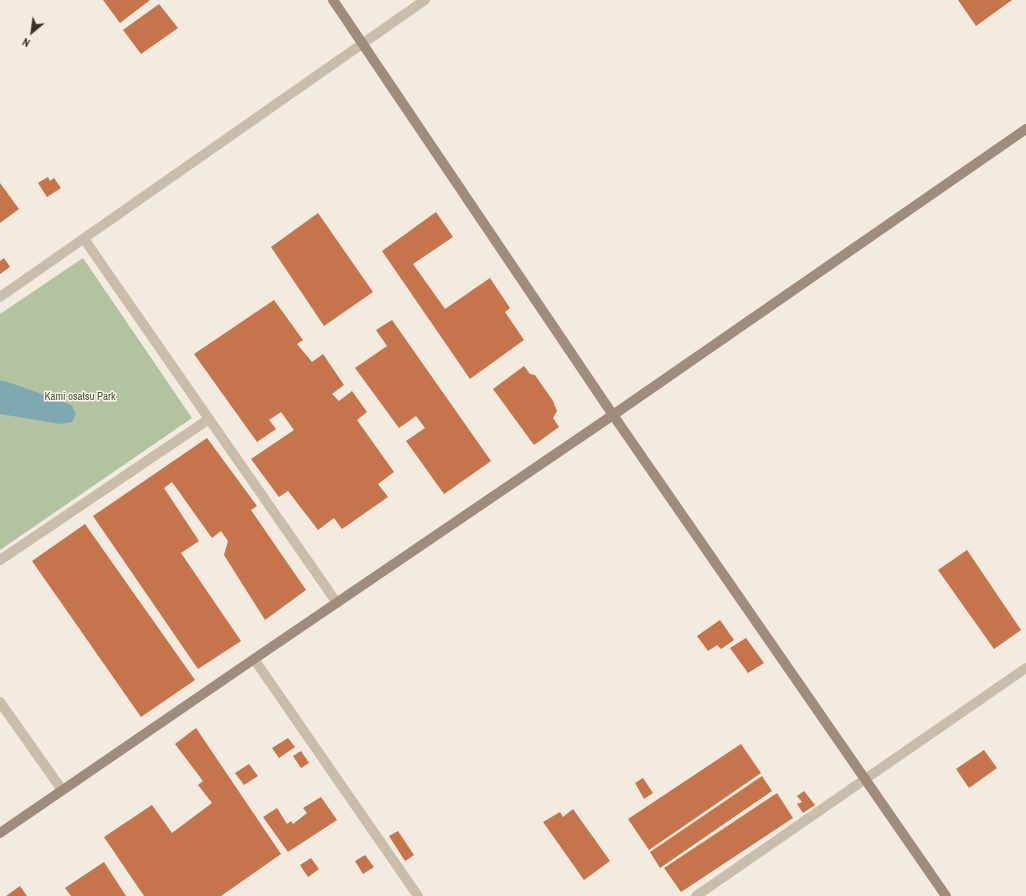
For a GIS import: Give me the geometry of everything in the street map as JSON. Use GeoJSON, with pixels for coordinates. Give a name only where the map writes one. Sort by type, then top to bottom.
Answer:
{"type":"FeatureCollection","features":[{"type":"Feature","properties":{"kind":"street"},"geometry":{"type":"LineString","coordinates":[[333,0],[614,415],[946,896]]}},
{"type":"Feature","properties":{"kind":"street"},"geometry":{"type":"LineString","coordinates":[[0,297],[425,0]]}},
{"type":"Feature","properties":{"kind":"street"},"geometry":{"type":"LineString","coordinates":[[0,833],[614,415],[1026,129]]}},
{"type":"Feature","properties":{"kind":"street"},"geometry":{"type":"LineString","coordinates":[[84,239],[337,603]]}},
{"type":"Feature","properties":{"kind":"street"},"geometry":{"type":"LineString","coordinates":[[0,560],[209,419]]}},
{"type":"Feature","properties":{"kind":"street"},"geometry":{"type":"LineString","coordinates":[[254,659],[418,896]]}},
{"type":"Feature","properties":{"kind":"street"},"geometry":{"type":"LineString","coordinates":[[696,896],[1026,668]]}},
{"type":"Feature","properties":{"kind":"street"},"geometry":{"type":"LineString","coordinates":[[0,702],[62,790]]}},
{"type":"Feature","properties":{"kind":"green space","name":"Kami osatsu Park"},"geometry":{"type":"Polygon","coordinates":[[[83,258],[192,418],[0,550],[0,314],[83,258]]]}},
{"type":"Feature","properties":{"kind":"water"},"geometry":{"type":"Polygon","coordinates":[[[0,381],[5,381],[71,405],[76,414],[72,422],[61,424],[0,414],[0,381]]]}},
{"type":"Feature","properties":{"kind":"building"},"geometry":{"type":"Polygon","coordinates":[[[103,0],[150,0],[120,23],[103,0]]]}},
{"type":"Feature","properties":{"kind":"building"},"geometry":{"type":"Polygon","coordinates":[[[958,0],[1012,0],[976,26],[958,0]]]}},
{"type":"Feature","properties":{"kind":"building"},"geometry":{"type":"Polygon","coordinates":[[[159,4],[178,28],[141,54],[123,30],[159,4]]]}},
{"type":"Feature","properties":{"kind":"building"},"geometry":{"type":"Polygon","coordinates":[[[48,177],[50,181],[54,178],[61,188],[47,197],[38,183],[48,177]]]}},
{"type":"Feature","properties":{"kind":"building"},"geometry":{"type":"Polygon","coordinates":[[[0,183],[19,209],[0,223],[0,183]]]}},
{"type":"Feature","properties":{"kind":"building"},"geometry":{"type":"Polygon","coordinates":[[[436,212],[453,237],[413,264],[445,309],[490,278],[510,308],[505,312],[524,340],[470,379],[382,251],[436,212]]]}},
{"type":"Feature","properties":{"kind":"building"},"geometry":{"type":"Polygon","coordinates":[[[318,213],[373,292],[324,326],[271,247],[318,213]]]}},
{"type":"Feature","properties":{"kind":"building"},"geometry":{"type":"Polygon","coordinates":[[[4,258],[10,267],[0,274],[0,261],[4,258]]]}},
{"type":"Feature","properties":{"kind":"building"},"geometry":{"type":"Polygon","coordinates":[[[274,300],[303,340],[297,344],[312,362],[323,354],[344,385],[332,394],[339,401],[352,391],[367,412],[357,420],[394,472],[378,484],[388,497],[342,529],[334,518],[318,530],[288,491],[279,497],[251,459],[294,430],[281,412],[269,420],[276,429],[257,442],[194,354],[274,300]]]}},
{"type":"Feature","properties":{"kind":"building"},"geometry":{"type":"Polygon","coordinates":[[[392,320],[491,461],[444,494],[406,441],[425,428],[416,416],[399,428],[355,368],[387,346],[376,330],[392,320]]]}},
{"type":"Feature","properties":{"kind":"building"},"geometry":{"type":"Polygon","coordinates":[[[524,366],[530,374],[535,375],[553,401],[557,411],[553,418],[559,427],[534,445],[493,389],[524,366]]]}},
{"type":"Feature","properties":{"kind":"building"},"geometry":{"type":"Polygon","coordinates":[[[207,438],[257,506],[251,510],[306,590],[265,620],[224,555],[228,541],[221,531],[212,538],[172,482],[164,488],[199,541],[181,553],[241,641],[198,669],[93,516],[207,438]]]}},
{"type":"Feature","properties":{"kind":"building"},"geometry":{"type":"Polygon","coordinates":[[[85,524],[195,680],[141,717],[32,561],[85,524]]]}},
{"type":"Feature","properties":{"kind":"building"},"geometry":{"type":"Polygon","coordinates":[[[967,550],[1021,630],[994,649],[938,570],[967,550]]]}},
{"type":"Feature","properties":{"kind":"building"},"geometry":{"type":"Polygon","coordinates":[[[720,620],[734,640],[721,649],[717,645],[708,651],[697,636],[720,620]]]}},
{"type":"Feature","properties":{"kind":"building"},"geometry":{"type":"Polygon","coordinates":[[[746,638],[764,663],[748,673],[730,648],[746,638]]]}},
{"type":"Feature","properties":{"kind":"building"},"geometry":{"type":"Polygon","coordinates":[[[196,728],[281,854],[221,896],[144,896],[104,837],[152,805],[172,833],[212,803],[198,785],[203,781],[175,744],[196,728]]]}},
{"type":"Feature","properties":{"kind":"building"},"geometry":{"type":"Polygon","coordinates":[[[288,738],[295,747],[279,758],[272,748],[288,738]]]}},
{"type":"Feature","properties":{"kind":"building"},"geometry":{"type":"Polygon","coordinates":[[[741,744],[761,773],[649,850],[628,819],[741,744]]]}},
{"type":"Feature","properties":{"kind":"building"},"geometry":{"type":"Polygon","coordinates":[[[984,750],[997,768],[969,788],[956,769],[984,750]]]}},
{"type":"Feature","properties":{"kind":"building"},"geometry":{"type":"Polygon","coordinates":[[[301,751],[309,763],[301,768],[293,756],[301,751]]]}},
{"type":"Feature","properties":{"kind":"building"},"geometry":{"type":"Polygon","coordinates":[[[249,764],[258,776],[244,785],[235,773],[249,764]]]}},
{"type":"Feature","properties":{"kind":"building"},"geometry":{"type":"Polygon","coordinates":[[[762,776],[772,791],[660,868],[650,852],[762,776]]]}},
{"type":"Feature","properties":{"kind":"building"},"geometry":{"type":"Polygon","coordinates":[[[643,778],[653,793],[644,799],[635,783],[643,778]]]}},
{"type":"Feature","properties":{"kind":"building"},"geometry":{"type":"Polygon","coordinates":[[[804,791],[815,805],[803,813],[797,804],[802,802],[797,796],[804,791]]]}},
{"type":"Feature","properties":{"kind":"building"},"geometry":{"type":"Polygon","coordinates":[[[777,793],[793,818],[681,892],[664,868],[777,793]]]}},
{"type":"Feature","properties":{"kind":"building"},"geometry":{"type":"Polygon","coordinates":[[[321,797],[337,820],[288,852],[263,817],[277,808],[287,824],[291,821],[293,824],[307,813],[303,808],[321,797]]]}},
{"type":"Feature","properties":{"kind":"building"},"geometry":{"type":"Polygon","coordinates":[[[573,809],[610,861],[584,880],[543,822],[560,812],[563,817],[573,809]]]}},
{"type":"Feature","properties":{"kind":"building"},"geometry":{"type":"Polygon","coordinates":[[[398,831],[414,855],[405,861],[389,836],[398,831]]]}},
{"type":"Feature","properties":{"kind":"building"},"geometry":{"type":"Polygon","coordinates":[[[365,855],[374,867],[363,874],[355,861],[365,855]]]}},
{"type":"Feature","properties":{"kind":"building"},"geometry":{"type":"Polygon","coordinates":[[[311,858],[319,869],[308,877],[300,865],[311,858]]]}},
{"type":"Feature","properties":{"kind":"building"},"geometry":{"type":"Polygon","coordinates":[[[104,862],[126,896],[71,896],[65,888],[104,862]]]}},
{"type":"Feature","properties":{"kind":"building"},"geometry":{"type":"Polygon","coordinates":[[[20,886],[27,896],[6,896],[20,886]]]}}]}
